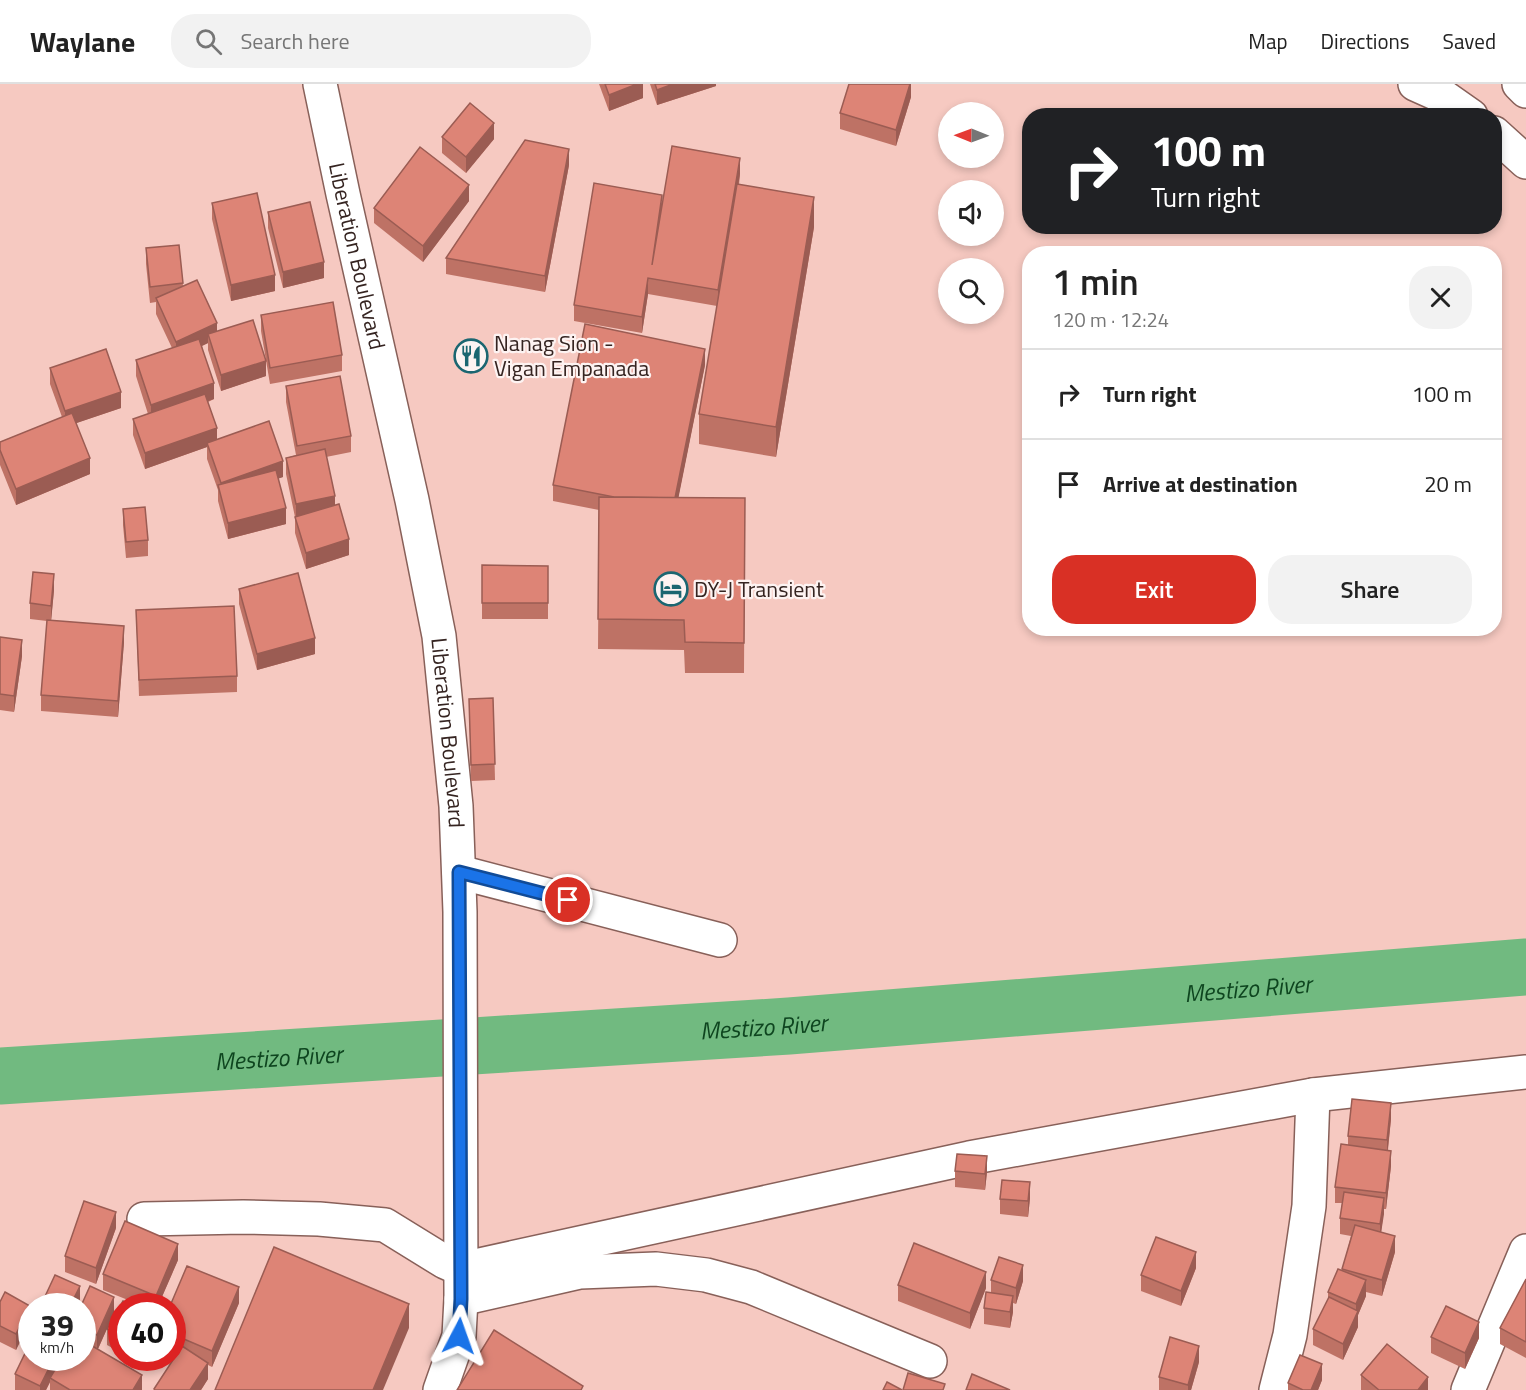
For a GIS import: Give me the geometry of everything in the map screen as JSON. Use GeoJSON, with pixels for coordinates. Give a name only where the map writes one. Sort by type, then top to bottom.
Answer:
{"type":"FeatureCollection","features":[{"type":"Feature","properties":{"kind":"street","name":"Liberation Boulevard"},"geometry":{"type":"LineString","coordinates":[[320,84],[412,500],[439,636],[456,806],[460,912],[461,1268],[459,1336],[440,1390]]}},
{"type":"Feature","properties":{"kind":"street"},"geometry":{"type":"LineString","coordinates":[[1415,84],[1444,97],[1460,108]]}},
{"type":"Feature","properties":{"kind":"street"},"geometry":{"type":"LineString","coordinates":[[1519,84],[1526,91]]}},
{"type":"Feature","properties":{"kind":"street"},"geometry":{"type":"LineString","coordinates":[[1502,140],[1526,162]]}},
{"type":"Feature","properties":{"kind":"street"},"geometry":{"type":"LineString","coordinates":[[459,872],[720,940]]}},
{"type":"Feature","properties":{"kind":"street"},"geometry":{"type":"LineString","coordinates":[[461,1268],[969,1158],[1313,1095],[1526,1072]]}},
{"type":"Feature","properties":{"kind":"street"},"geometry":{"type":"LineString","coordinates":[[1276,1390],[1290,1335],[1309,1206],[1313,1095]]}},
{"type":"Feature","properties":{"kind":"street"},"geometry":{"type":"LineString","coordinates":[[144,1219],[243,1217],[319,1219],[385,1225],[445,1262],[461,1268],[580,1272],[656,1269],[706,1275],[751,1287],[930,1360]]}},
{"type":"Feature","properties":{"kind":"street"},"geometry":{"type":"LineString","coordinates":[[1468,1390],[1526,1251]]}},
{"type":"Feature","properties":{"kind":"building"},"geometry":{"type":"Polygon","coordinates":[[[605,84],[637,84],[609,95],[605,84]]]}},
{"type":"Feature","properties":{"kind":"building"},"geometry":{"type":"Polygon","coordinates":[[[655,84],[673,84],[657,90],[655,84]]]}},
{"type":"Feature","properties":{"kind":"building"},"geometry":{"type":"Polygon","coordinates":[[[849,84],[910,84],[896,130],[840,113],[849,84]]]}},
{"type":"Feature","properties":{"kind":"building"},"geometry":{"type":"Polygon","coordinates":[[[470,103],[494,123],[466,157],[442,137],[470,103]]]}},
{"type":"Feature","properties":{"kind":"building"},"geometry":{"type":"Polygon","coordinates":[[[525,140],[569,149],[545,276],[446,258],[525,140]]]}},
{"type":"Feature","properties":{"kind":"building"},"geometry":{"type":"Polygon","coordinates":[[[672,146],[740,158],[718,290],[648,278],[642,317],[574,305],[594,183],[662,195],[652,265],[672,146]]]}},
{"type":"Feature","properties":{"kind":"building"},"geometry":{"type":"Polygon","coordinates":[[[420,147],[469,185],[423,246],[374,208],[420,147]]]}},
{"type":"Feature","properties":{"kind":"building"},"geometry":{"type":"Polygon","coordinates":[[[737,184],[814,197],[776,427],[699,414],[737,184]]]}},
{"type":"Feature","properties":{"kind":"building"},"geometry":{"type":"Polygon","coordinates":[[[257,193],[275,275],[231,285],[212,203],[257,193]]]}},
{"type":"Feature","properties":{"kind":"building"},"geometry":{"type":"Polygon","coordinates":[[[310,202],[324,262],[283,272],[268,212],[310,202]]]}},
{"type":"Feature","properties":{"kind":"building"},"geometry":{"type":"Polygon","coordinates":[[[179,245],[183,283],[150,287],[146,248],[179,245]]]}},
{"type":"Feature","properties":{"kind":"building"},"geometry":{"type":"Polygon","coordinates":[[[197,280],[217,323],[176,342],[156,298],[197,280]]]}},
{"type":"Feature","properties":{"kind":"building"},"geometry":{"type":"Polygon","coordinates":[[[333,302],[342,355],[270,368],[261,315],[333,302]]]}},
{"type":"Feature","properties":{"kind":"building"},"geometry":{"type":"Polygon","coordinates":[[[253,320],[266,361],[221,375],[208,334],[253,320]]]}},
{"type":"Feature","properties":{"kind":"building"},"geometry":{"type":"Polygon","coordinates":[[[585,324],[705,349],[675,498],[614,497],[553,485],[585,324]]]}},
{"type":"Feature","properties":{"kind":"building"},"geometry":{"type":"Polygon","coordinates":[[[199,339],[214,383],[151,405],[136,360],[199,339]]]}},
{"type":"Feature","properties":{"kind":"building"},"geometry":{"type":"Polygon","coordinates":[[[106,349],[121,392],[65,411],[50,368],[106,349]]]}},
{"type":"Feature","properties":{"kind":"building"},"geometry":{"type":"Polygon","coordinates":[[[340,376],[351,436],[297,446],[286,386],[340,376]]]}},
{"type":"Feature","properties":{"kind":"building"},"geometry":{"type":"Polygon","coordinates":[[[205,394],[217,428],[145,453],[133,419],[205,394]]]}},
{"type":"Feature","properties":{"kind":"building"},"geometry":{"type":"Polygon","coordinates":[[[72,413],[90,458],[16,489],[0,450],[0,442],[72,413]]]}},
{"type":"Feature","properties":{"kind":"building"},"geometry":{"type":"Polygon","coordinates":[[[269,421],[283,461],[221,483],[207,443],[269,421]]]}},
{"type":"Feature","properties":{"kind":"building"},"geometry":{"type":"Polygon","coordinates":[[[325,449],[335,496],[296,504],[286,458],[325,449]]]}},
{"type":"Feature","properties":{"kind":"building"},"geometry":{"type":"Polygon","coordinates":[[[276,470],[286,508],[228,523],[218,485],[276,470]]]}},
{"type":"Feature","properties":{"kind":"building","name":"DY-J Transient"},"geometry":{"type":"Polygon","coordinates":[[[599,497],[745,498],[744,643],[685,642],[684,620],[598,619],[599,497]]]}},
{"type":"Feature","properties":{"kind":"building"},"geometry":{"type":"Polygon","coordinates":[[[339,504],[349,539],[306,553],[295,517],[339,504]]]}},
{"type":"Feature","properties":{"kind":"building"},"geometry":{"type":"Polygon","coordinates":[[[145,507],[148,540],[126,542],[123,509],[145,507]]]}},
{"type":"Feature","properties":{"kind":"building"},"geometry":{"type":"Polygon","coordinates":[[[482,565],[548,566],[548,603],[482,603],[482,565]]]}},
{"type":"Feature","properties":{"kind":"building"},"geometry":{"type":"Polygon","coordinates":[[[33,572],[54,574],[51,606],[30,603],[33,572]]]}},
{"type":"Feature","properties":{"kind":"building"},"geometry":{"type":"Polygon","coordinates":[[[298,573],[315,638],[257,654],[239,589],[298,573]]]}},
{"type":"Feature","properties":{"kind":"building"},"geometry":{"type":"Polygon","coordinates":[[[234,606],[237,676],[139,680],[136,610],[234,606]]]}},
{"type":"Feature","properties":{"kind":"building"},"geometry":{"type":"Polygon","coordinates":[[[47,620],[124,626],[118,701],[41,695],[47,620]]]}},
{"type":"Feature","properties":{"kind":"building"},"geometry":{"type":"Polygon","coordinates":[[[0,637],[22,640],[14,696],[0,694],[0,637]]]}},
{"type":"Feature","properties":{"kind":"building"},"geometry":{"type":"Polygon","coordinates":[[[493,698],[495,764],[471,765],[469,699],[493,698]]]}},
{"type":"Feature","properties":{"kind":"building"},"geometry":{"type":"Polygon","coordinates":[[[1352,1099],[1391,1103],[1387,1140],[1348,1136],[1352,1099]]]}},
{"type":"Feature","properties":{"kind":"building"},"geometry":{"type":"Polygon","coordinates":[[[1341,1144],[1391,1151],[1386,1193],[1335,1187],[1341,1144]]]}},
{"type":"Feature","properties":{"kind":"building"},"geometry":{"type":"Polygon","coordinates":[[[957,1154],[987,1156],[985,1174],[955,1171],[957,1154]]]}},
{"type":"Feature","properties":{"kind":"building"},"geometry":{"type":"Polygon","coordinates":[[[1002,1180],[1030,1182],[1028,1201],[1000,1199],[1002,1180]]]}},
{"type":"Feature","properties":{"kind":"building"},"geometry":{"type":"Polygon","coordinates":[[[1344,1192],[1384,1198],[1380,1224],[1340,1218],[1344,1192]]]}},
{"type":"Feature","properties":{"kind":"building"},"geometry":{"type":"Polygon","coordinates":[[[84,1201],[116,1212],[96,1268],[65,1256],[84,1201]]]}},
{"type":"Feature","properties":{"kind":"building"},"geometry":{"type":"Polygon","coordinates":[[[125,1221],[178,1244],[157,1293],[149,1293],[103,1274],[125,1221]]]}},
{"type":"Feature","properties":{"kind":"building"},"geometry":{"type":"Polygon","coordinates":[[[1355,1225],[1395,1236],[1382,1280],[1342,1269],[1355,1225]]]}},
{"type":"Feature","properties":{"kind":"building"},"geometry":{"type":"Polygon","coordinates":[[[1156,1237],[1196,1252],[1181,1291],[1141,1275],[1156,1237]]]}},
{"type":"Feature","properties":{"kind":"building"},"geometry":{"type":"Polygon","coordinates":[[[914,1243],[986,1272],[970,1313],[898,1285],[914,1243]]]}},
{"type":"Feature","properties":{"kind":"building"},"geometry":{"type":"Polygon","coordinates":[[[274,1247],[409,1304],[373,1390],[215,1390],[274,1247]]]}},
{"type":"Feature","properties":{"kind":"building"},"geometry":{"type":"Polygon","coordinates":[[[999,1257],[1023,1265],[1016,1288],[991,1280],[999,1257]]]}},
{"type":"Feature","properties":{"kind":"building"},"geometry":{"type":"Polygon","coordinates":[[[187,1266],[239,1287],[212,1351],[186,1340],[186,1293],[176,1293],[187,1266]]]}},
{"type":"Feature","properties":{"kind":"building"},"geometry":{"type":"Polygon","coordinates":[[[1338,1269],[1366,1280],[1356,1304],[1328,1292],[1338,1269]]]}},
{"type":"Feature","properties":{"kind":"building"},"geometry":{"type":"Polygon","coordinates":[[[55,1275],[80,1286],[76,1293],[47,1293],[55,1275]]]}},
{"type":"Feature","properties":{"kind":"building"},"geometry":{"type":"Polygon","coordinates":[[[1526,1279],[1526,1342],[1500,1328],[1526,1279]]]}},
{"type":"Feature","properties":{"kind":"building"},"geometry":{"type":"Polygon","coordinates":[[[90,1286],[108,1294],[108,1310],[97,1335],[96,1293],[87,1293],[90,1286]]]}},
{"type":"Feature","properties":{"kind":"building"},"geometry":{"type":"Polygon","coordinates":[[[5,1292],[18,1299],[16,1334],[0,1326],[0,1302],[5,1292]]]}},
{"type":"Feature","properties":{"kind":"building"},"geometry":{"type":"Polygon","coordinates":[[[986,1292],[1013,1296],[1010,1312],[984,1308],[986,1292]]]}},
{"type":"Feature","properties":{"kind":"building"},"geometry":{"type":"Polygon","coordinates":[[[1329,1297],[1358,1311],[1343,1344],[1313,1329],[1329,1297]]]}},
{"type":"Feature","properties":{"kind":"building"},"geometry":{"type":"Polygon","coordinates":[[[1446,1306],[1479,1322],[1465,1353],[1431,1337],[1446,1306]]]}},
{"type":"Feature","properties":{"kind":"building"},"geometry":{"type":"Polygon","coordinates":[[[494,1330],[583,1386],[581,1390],[457,1390],[494,1330]]]}},
{"type":"Feature","properties":{"kind":"building"},"geometry":{"type":"Polygon","coordinates":[[[1170,1337],[1199,1346],[1188,1385],[1159,1377],[1170,1337]]]}},
{"type":"Feature","properties":{"kind":"building"},"geometry":{"type":"Polygon","coordinates":[[[1387,1344],[1428,1377],[1418,1390],[1379,1390],[1361,1375],[1387,1344]]]}},
{"type":"Feature","properties":{"kind":"building"},"geometry":{"type":"Polygon","coordinates":[[[96,1348],[108,1355],[108,1371],[135,1371],[142,1375],[133,1390],[70,1390],[50,1378],[54,1371],[96,1371],[96,1348]]]}},
{"type":"Feature","properties":{"kind":"building"},"geometry":{"type":"Polygon","coordinates":[[[186,1349],[208,1363],[190,1390],[154,1389],[166,1371],[186,1371],[186,1349]]]}},
{"type":"Feature","properties":{"kind":"building"},"geometry":{"type":"Polygon","coordinates":[[[1300,1355],[1322,1364],[1311,1390],[1303,1390],[1288,1383],[1300,1355]]]}},
{"type":"Feature","properties":{"kind":"building"},"geometry":{"type":"Polygon","coordinates":[[[18,1368],[18,1371],[48,1371],[40,1386],[15,1374],[18,1368]]]}},
{"type":"Feature","properties":{"kind":"building"},"geometry":{"type":"Polygon","coordinates":[[[908,1373],[945,1384],[943,1390],[903,1390],[908,1373]]]}},
{"type":"Feature","properties":{"kind":"building"},"geometry":{"type":"Polygon","coordinates":[[[972,1374],[1010,1390],[966,1390],[972,1374]]]}},
{"type":"Feature","properties":{"kind":"building"},"geometry":{"type":"Polygon","coordinates":[[[887,1382],[902,1390],[883,1390],[887,1382]]]}},
{"type":"Feature","properties":{"kind":"waterway","name":"Mestizo River"},"geometry":{"type":"LineString","coordinates":[[0,1076],[789,1026],[1526,967]]}},
{"type":"Feature","properties":{"kind":"place","name":"Nanag Sion - Vigan Empanada"},"geometry":{"type":"Point","coordinates":[471,356]}},
{"type":"Feature","properties":{"kind":"place","name":"DY-J Transient"},"geometry":{"type":"Point","coordinates":[671,589]}},
{"type":"Feature","properties":{"kind":"route"},"geometry":{"type":"LineString","coordinates":[[459,1336],[461,1299],[459,872],[568,900]]}}]}
